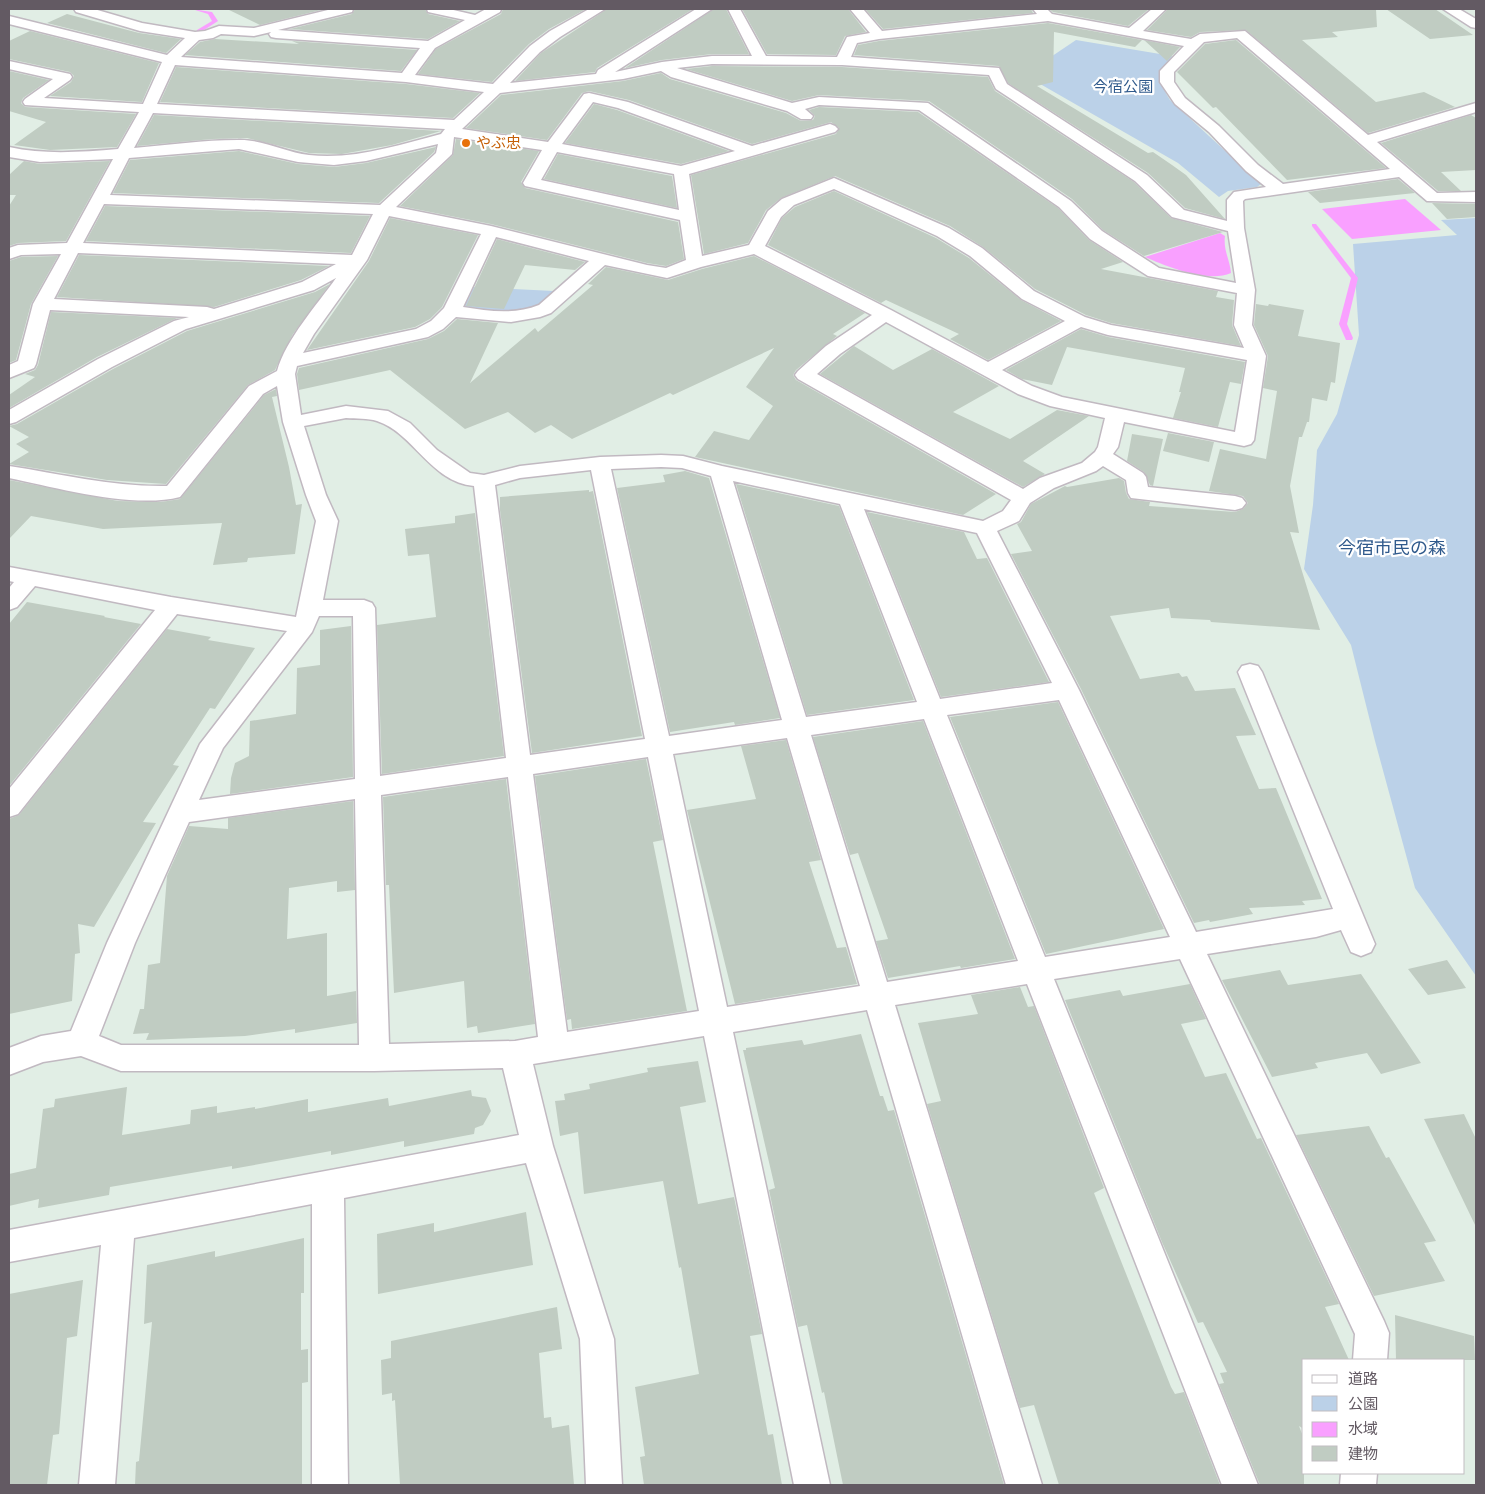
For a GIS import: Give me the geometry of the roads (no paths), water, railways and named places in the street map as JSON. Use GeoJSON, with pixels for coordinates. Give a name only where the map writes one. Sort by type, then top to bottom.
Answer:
{"type":"FeatureCollection","features":[{"type":"Feature","properties":{"kind":"street"},"geometry":{"type":"LineString","coordinates":[[81,9],[140,27],[195,36],[208,36],[219,30],[430,45]]}},
{"type":"Feature","properties":{"kind":"street"},"geometry":{"type":"LineString","coordinates":[[254,32],[347,9]]}},
{"type":"Feature","properties":{"kind":"street"},"geometry":{"type":"LineString","coordinates":[[433,9],[477,19]]}},
{"type":"Feature","properties":{"kind":"street"},"geometry":{"type":"LineString","coordinates":[[406,78],[430,45],[495,9]]}},
{"type":"Feature","properties":{"kind":"street"},"geometry":{"type":"LineString","coordinates":[[9,152],[14,155],[44,157],[123,154],[239,144],[260,146],[317,160],[335,160],[386,152],[451,132],[534,49],[555,34],[598,9]]}},
{"type":"Feature","properties":{"kind":"street"},"geometry":{"type":"LineString","coordinates":[[687,217],[531,183],[552,147],[590,97],[596,78],[705,9]]}},
{"type":"Feature","properties":{"kind":"street"},"geometry":{"type":"LineString","coordinates":[[734,9],[761,60]]}},
{"type":"Feature","properties":{"kind":"street"},"geometry":{"type":"LineString","coordinates":[[856,9],[878,35]]}},
{"type":"Feature","properties":{"kind":"street"},"geometry":{"type":"LineString","coordinates":[[1132,32],[1160,9]]}},
{"type":"Feature","properties":{"kind":"street"},"geometry":{"type":"LineString","coordinates":[[1450,9],[1476,24]]}},
{"type":"Feature","properties":{"kind":"street"},"geometry":{"type":"LineString","coordinates":[[842,61],[852,40],[1043,13],[1193,44]]}},
{"type":"Feature","properties":{"kind":"street"},"geometry":{"type":"LineString","coordinates":[[9,20],[170,60],[406,78],[496,89],[623,75],[662,66],[712,60],[842,61],[994,70],[1001,86],[1141,178],[1178,214],[1236,228]]}},
{"type":"Feature","properties":{"kind":"street"},"geometry":{"type":"LineString","coordinates":[[1280,190],[1252,168],[1214,129],[1180,101],[1167,82],[1167,72],[1200,38],[1240,34],[1433,198],[1476,197]]}},
{"type":"Feature","properties":{"kind":"street"},"geometry":{"type":"LineString","coordinates":[[9,372],[27,364],[42,304],[148,109],[170,60],[195,36]]}},
{"type":"Feature","properties":{"kind":"street"},"geometry":{"type":"LineString","coordinates":[[9,65],[65,77],[30,102],[451,132],[552,147],[682,171],[830,129],[792,108],[676,74],[662,66]]}},
{"type":"Feature","properties":{"kind":"street"},"geometry":{"type":"LineString","coordinates":[[590,97],[623,106],[753,152]]}},
{"type":"Feature","properties":{"kind":"street"},"geometry":{"type":"LineString","coordinates":[[792,108],[819,101],[922,106],[1065,204],[1096,236],[1154,272],[1246,290]]}},
{"type":"Feature","properties":{"kind":"street"},"geometry":{"type":"LineString","coordinates":[[1365,141],[1476,107]]}},
{"type":"Feature","properties":{"kind":"street"},"geometry":{"type":"LineString","coordinates":[[81,1043],[121,943],[212,744],[307,617],[327,521],[316,495],[293,422],[288,398],[287,368],[305,334],[358,260],[384,210],[444,154],[451,132]]}},
{"type":"Feature","properties":{"kind":"street"},"geometry":{"type":"LineString","coordinates":[[682,171],[695,263]]}},
{"type":"Feature","properties":{"kind":"street"},"geometry":{"type":"LineString","coordinates":[[100,199],[384,210],[491,231],[647,270],[667,273],[695,263],[756,248],[885,314],[1025,390],[1057,402],[1244,440],[1257,356],[1243,325],[1246,290],[1236,228],[1235,200],[1240,195],[1403,172]]}},
{"type":"Feature","properties":{"kind":"street"},"geometry":{"type":"LineString","coordinates":[[756,248],[774,214],[788,202],[834,183],[943,232],[976,252],[1028,294],[1079,321],[1108,330],[1257,356]]}},
{"type":"Feature","properties":{"kind":"street"},"geometry":{"type":"LineString","coordinates":[[9,472],[94,488],[136,492],[173,492],[256,390],[287,368],[422,333],[436,325],[452,311],[491,231]]}},
{"type":"Feature","properties":{"kind":"street"},"geometry":{"type":"LineString","coordinates":[[9,254],[18,250],[73,248],[358,260]]}},
{"type":"Feature","properties":{"kind":"street"},"geometry":{"type":"LineString","coordinates":[[452,311],[495,317],[518,317],[535,314],[545,309],[602,258]]}},
{"type":"Feature","properties":{"kind":"street"},"geometry":{"type":"LineString","coordinates":[[9,418],[105,363],[180,325],[308,286],[358,260]]}},
{"type":"Feature","properties":{"kind":"street"},"geometry":{"type":"LineString","coordinates":[[42,304],[221,312]]}},
{"type":"Feature","properties":{"kind":"street"},"geometry":{"type":"LineString","coordinates":[[885,314],[833,350],[805,375],[1023,498]]}},
{"type":"Feature","properties":{"kind":"street"},"geometry":{"type":"LineString","coordinates":[[989,369],[1079,321]]}},
{"type":"Feature","properties":{"kind":"street"},"geometry":{"type":"LineString","coordinates":[[293,422],[346,412],[381,415],[403,428],[430,454],[464,479],[484,481],[520,472],[600,463],[683,462],[720,472],[986,528],[1011,516],[1023,498],[1047,483],[1089,466],[1102,456],[1108,447],[1116,415]]}},
{"type":"Feature","properties":{"kind":"street"},"geometry":{"type":"LineString","coordinates":[[1102,456],[1136,477],[1138,493],[1235,503]]}},
{"type":"Feature","properties":{"kind":"street"},"geometry":{"type":"LineString","coordinates":[[600,463],[812,1485]]}},
{"type":"Feature","properties":{"kind":"street"},"geometry":{"type":"LineString","coordinates":[[720,472],[1024,1485]]}},
{"type":"Feature","properties":{"kind":"street"},"geometry":{"type":"LineString","coordinates":[[484,481],[554,1048]]}},
{"type":"Feature","properties":{"kind":"street"},"geometry":{"type":"LineString","coordinates":[[849,499],[1240,1485]]}},
{"type":"Feature","properties":{"kind":"street"},"geometry":{"type":"LineString","coordinates":[[986,528],[1067,690],[1372,1333],[1370,1359]]}},
{"type":"Feature","properties":{"kind":"street"},"geometry":{"type":"LineString","coordinates":[[9,602],[19,576],[172,606],[307,617],[364,608],[374,1058]]}},
{"type":"Feature","properties":{"kind":"street"},"geometry":{"type":"LineString","coordinates":[[9,807],[172,606]]}},
{"type":"Feature","properties":{"kind":"street"},"geometry":{"type":"LineString","coordinates":[[1250,672],[1361,944]]}},
{"type":"Feature","properties":{"kind":"street"},"geometry":{"type":"LineString","coordinates":[[181,813],[1067,690]]}},
{"type":"Feature","properties":{"kind":"street"},"geometry":{"type":"LineString","coordinates":[[9,1062],[41,1049],[81,1043],[121,1058],[374,1058],[515,1054],[1316,925],[1350,917]]}},
{"type":"Feature","properties":{"kind":"street"},"geometry":{"type":"LineString","coordinates":[[515,1054],[537,1146],[597,1339],[604,1485]]}},
{"type":"Feature","properties":{"kind":"street"},"geometry":{"type":"LineString","coordinates":[[9,1246],[537,1146]]}},
{"type":"Feature","properties":{"kind":"street"},"geometry":{"type":"LineString","coordinates":[[328,1185],[330,1485]]}},
{"type":"Feature","properties":{"kind":"street"},"geometry":{"type":"LineString","coordinates":[[97,1485],[120,1225]]}},
{"type":"Feature","properties":{"kind":"water"},"geometry":{"type":"Polygon","coordinates":[[[1405,199],[1441,230],[1352,239],[1322,209],[1405,199]]]}},
{"type":"Feature","properties":{"kind":"water"},"geometry":{"type":"Polygon","coordinates":[[[1220,233],[1225,236],[1225,246],[1231,273],[1222,276],[1200,275],[1176,269],[1145,257],[1220,233]]]}},
{"type":"Feature","properties":{"kind":"waterway"},"geometry":{"type":"LineString","coordinates":[[194,9],[210,13],[215,21],[199,31]]}},
{"type":"Feature","properties":{"kind":"waterway"},"geometry":{"type":"LineString","coordinates":[[1314,225],[1355,278],[1343,324],[1349,338]]}},
{"type":"Feature","properties":{"kind":"place","name":"やぶ忠"},"geometry":{"type":"Point","coordinates":[466,143]}},
{"type":"Feature","properties":{"kind":"park label","name":"今宿公園"},"geometry":{"type":"Point","coordinates":[1123,87]}},
{"type":"Feature","properties":{"kind":"park label","name":"今宿市民の森"},"geometry":{"type":"Point","coordinates":[1392,548]}}]}
